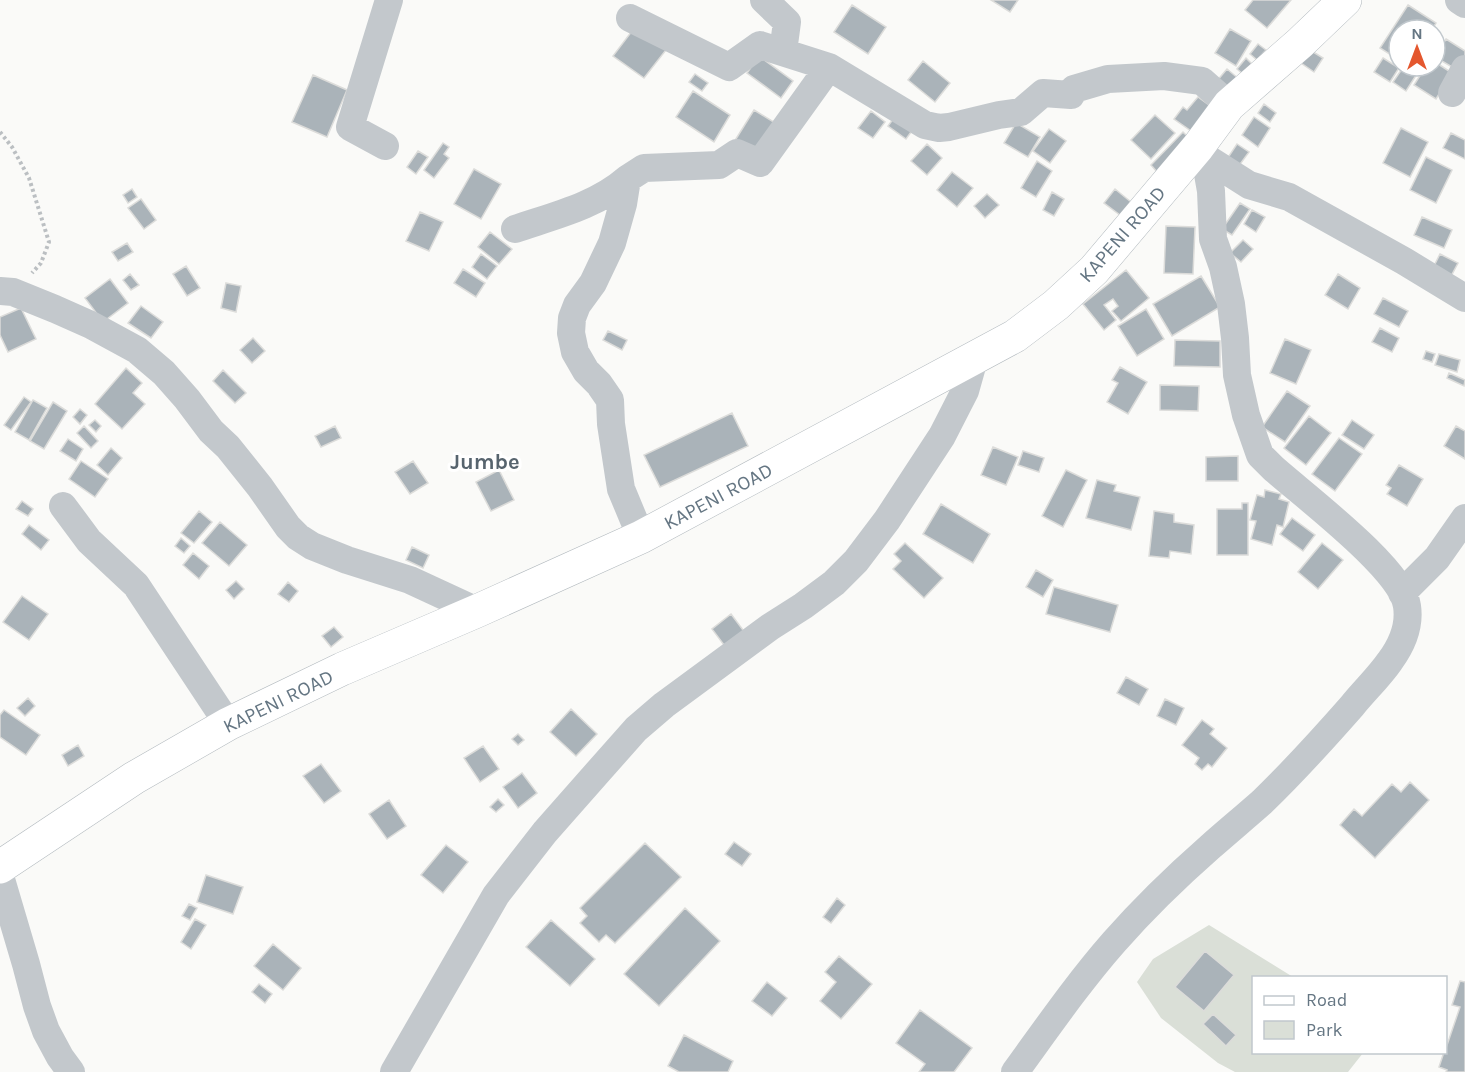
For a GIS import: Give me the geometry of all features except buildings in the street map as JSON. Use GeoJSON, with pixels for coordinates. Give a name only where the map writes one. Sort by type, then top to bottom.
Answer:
{"type":"FeatureCollection","features":[{"type":"Feature","properties":{"kind":"main road","name":"KAPENI ROAD"},"geometry":{"type":"LineString","coordinates":[[0,867],[134,778],[228,724],[342,669],[641,537],[1015,336],[1056,305],[1094,270],[1201,152],[1229,105],[1345,0]]}},
{"type":"Feature","properties":{"kind":"street"},"geometry":{"type":"LineString","coordinates":[[385,146],[350,127],[389,0]]}},
{"type":"Feature","properties":{"kind":"street"},"geometry":{"type":"LineString","coordinates":[[764,0],[787,22],[783,52]]}},
{"type":"Feature","properties":{"kind":"street"},"geometry":{"type":"LineString","coordinates":[[1459,0],[1465,4]]}},
{"type":"Feature","properties":{"kind":"street"},"geometry":{"type":"LineString","coordinates":[[630,18],[729,67],[760,45],[829,67],[925,125],[939,128],[1021,112],[1043,93],[1071,95],[1074,89],[1108,79],[1164,76],[1203,81],[1229,105]]}},
{"type":"Feature","properties":{"kind":"street"},"geometry":{"type":"LineString","coordinates":[[515,229],[599,199],[644,168],[719,165],[737,153],[760,163],[829,67]]}},
{"type":"Feature","properties":{"kind":"street"},"geometry":{"type":"LineString","coordinates":[[1452,93],[1465,69]]}},
{"type":"Feature","properties":{"kind":"street"},"geometry":{"type":"LineString","coordinates":[[1201,152],[1249,185],[1289,196],[1465,298]]}},
{"type":"Feature","properties":{"kind":"street"},"geometry":{"type":"LineString","coordinates":[[1015,1072],[1082,980],[1114,941],[1191,865],[1261,802],[1340,719],[1391,661],[1404,635],[1407,604],[1390,575],[1368,550],[1260,455],[1246,415],[1237,375],[1231,304],[1223,267],[1213,239],[1211,191],[1201,152]]}},
{"type":"Feature","properties":{"kind":"street"},"geometry":{"type":"LineString","coordinates":[[627,179],[623,204],[612,243],[593,284],[577,305],[572,318],[571,333],[575,352],[586,371],[610,400],[611,424],[621,489],[641,537]]}},
{"type":"Feature","properties":{"kind":"street"},"geometry":{"type":"LineString","coordinates":[[7,291],[91,325],[137,350],[164,373],[188,399],[211,431],[228,447],[298,537],[312,546],[346,560],[410,580],[477,611]]}},
{"type":"Feature","properties":{"kind":"street"},"geometry":{"type":"LineString","coordinates":[[394,1072],[496,895],[544,832],[636,729],[664,705],[834,583],[856,561],[887,520],[942,436],[965,391],[974,359]]}},
{"type":"Feature","properties":{"kind":"street"},"geometry":{"type":"LineString","coordinates":[[63,506],[89,541],[136,585],[228,724]]}},
{"type":"Feature","properties":{"kind":"street"},"geometry":{"type":"LineString","coordinates":[[1402,593],[1437,558],[1465,518]]}},
{"type":"Feature","properties":{"kind":"street"},"geometry":{"type":"LineString","coordinates":[[0,876],[43,1023],[60,1057],[71,1072]]}},
{"type":"Feature","properties":{"kind":"path"},"geometry":{"type":"LineString","coordinates":[[0,132],[22,161],[30,178],[49,242],[41,263],[7,291]]}},
{"type":"Feature","properties":{"kind":"green space"},"geometry":{"type":"Polygon","coordinates":[[[1209,925],[1291,976],[1252,976],[1252,1054],[1362,1054],[1348,1072],[1235,1072],[1218,1063],[1161,1018],[1137,982],[1153,959],[1209,925]]]}},
{"type":"Feature","properties":{"kind":"district","name":"Jumbe"},"geometry":{"type":"Point","coordinates":[485,461]}}]}
